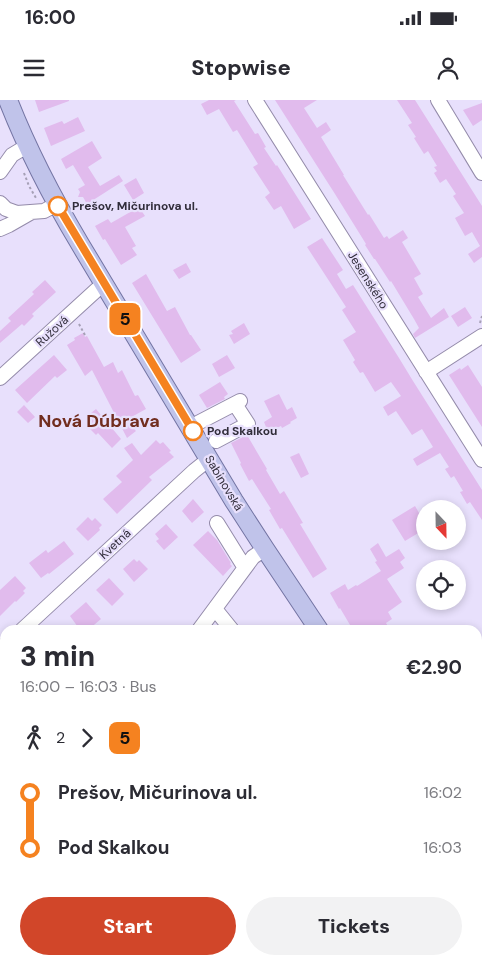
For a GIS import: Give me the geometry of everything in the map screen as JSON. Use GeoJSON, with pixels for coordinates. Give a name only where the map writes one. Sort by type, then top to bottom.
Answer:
{"type":"FeatureCollection","features":[{"type":"Feature","properties":{"kind":"main road","name":"Sabinovská"},"geometry":{"type":"LineString","coordinates":[[8,100],[27,146],[56,204],[209,460],[316,625]]}},
{"type":"Feature","properties":{"kind":"street","name":"Jesenského"},"geometry":{"type":"LineString","coordinates":[[255,100],[482,460]]}},
{"type":"Feature","properties":{"kind":"street"},"geometry":{"type":"LineString","coordinates":[[438,100],[482,173]]}},
{"type":"Feature","properties":{"kind":"street"},"geometry":{"type":"LineString","coordinates":[[0,172],[4,162],[27,146]]}},
{"type":"Feature","properties":{"kind":"street"},"geometry":{"type":"LineString","coordinates":[[0,204],[6,209],[17,213],[44,211],[56,204]]}},
{"type":"Feature","properties":{"kind":"street"},"geometry":{"type":"LineString","coordinates":[[0,229],[32,212]]}},
{"type":"Feature","properties":{"kind":"street","name":"Ružová"},"geometry":{"type":"LineString","coordinates":[[0,378],[103,284]]}},
{"type":"Feature","properties":{"kind":"street"},"geometry":{"type":"LineString","coordinates":[[426,372],[480,333]]}},
{"type":"Feature","properties":{"kind":"street"},"geometry":{"type":"LineString","coordinates":[[190,427],[237,402],[248,424],[216,442]]}},
{"type":"Feature","properties":{"kind":"street","name":"Kvetná"},"geometry":{"type":"LineString","coordinates":[[27,625],[197,468],[209,460]]}},
{"type":"Feature","properties":{"kind":"street"},"geometry":{"type":"LineString","coordinates":[[217,523],[245,568]]}},
{"type":"Feature","properties":{"kind":"street"},"geometry":{"type":"LineString","coordinates":[[203,625],[253,557],[265,549]]}},
{"type":"Feature","properties":{"kind":"street"},"geometry":{"type":"LineString","coordinates":[[215,609],[228,625]]}},
{"type":"Feature","properties":{"kind":"path"},"geometry":{"type":"LineString","coordinates":[[480,333],[482,316]]}},
{"type":"Feature","properties":{"kind":"path"},"geometry":{"type":"LineString","coordinates":[[78,322],[86,337]]}},
{"type":"Feature","properties":{"kind":"building"},"geometry":{"type":"Polygon","coordinates":[[[35,100],[69,100],[69,101],[39,112],[35,100]]]}},
{"type":"Feature","properties":{"kind":"building"},"geometry":{"type":"Polygon","coordinates":[[[209,100],[236,100],[234,101],[255,134],[258,133],[266,147],[264,148],[311,219],[294,229],[281,206],[274,210],[265,197],[270,193],[253,167],[258,164],[237,130],[233,132],[219,109],[207,115],[201,104],[209,100]]]}},
{"type":"Feature","properties":{"kind":"building"},"geometry":{"type":"Polygon","coordinates":[[[275,100],[317,100],[304,108],[317,128],[326,122],[331,130],[321,137],[343,175],[384,238],[387,236],[389,239],[403,230],[408,238],[402,242],[421,274],[414,278],[423,294],[418,297],[431,318],[444,308],[449,317],[415,338],[413,334],[419,328],[414,319],[391,281],[365,245],[275,100]]]}},
{"type":"Feature","properties":{"kind":"building"},"geometry":{"type":"Polygon","coordinates":[[[397,100],[415,100],[482,206],[482,257],[474,263],[468,254],[480,246],[472,232],[465,236],[455,218],[464,213],[453,196],[456,194],[446,179],[440,183],[434,173],[437,171],[434,167],[437,166],[428,151],[424,154],[414,138],[416,137],[408,125],[412,123],[397,100]]]}},
{"type":"Feature","properties":{"kind":"building"},"geometry":{"type":"Polygon","coordinates":[[[482,103],[482,120],[473,126],[463,110],[482,103]]]}},
{"type":"Feature","properties":{"kind":"building"},"geometry":{"type":"Polygon","coordinates":[[[78,117],[85,131],[51,146],[44,128],[62,121],[64,124],[78,117]]]}},
{"type":"Feature","properties":{"kind":"building"},"geometry":{"type":"Polygon","coordinates":[[[92,141],[102,158],[88,167],[100,186],[119,175],[123,181],[87,204],[83,197],[78,197],[80,192],[78,189],[85,185],[73,165],[66,169],[61,159],[92,141]]]}},
{"type":"Feature","properties":{"kind":"building"},"geometry":{"type":"Polygon","coordinates":[[[136,178],[144,193],[133,200],[124,185],[136,178]]]}},
{"type":"Feature","properties":{"kind":"building"},"geometry":{"type":"Polygon","coordinates":[[[139,207],[145,216],[125,227],[136,246],[132,248],[137,255],[121,265],[95,226],[108,219],[111,223],[139,207]]]}},
{"type":"Feature","properties":{"kind":"building"},"geometry":{"type":"Polygon","coordinates":[[[322,238],[343,270],[337,274],[346,289],[353,285],[482,490],[482,520],[470,502],[467,504],[460,492],[463,491],[454,476],[451,478],[445,469],[449,467],[440,453],[417,466],[413,459],[433,447],[422,429],[412,435],[396,411],[388,416],[383,407],[401,396],[391,382],[375,392],[363,372],[360,373],[353,362],[355,360],[343,340],[356,332],[342,310],[346,307],[307,247],[322,238]]]}},
{"type":"Feature","properties":{"kind":"building"},"geometry":{"type":"Polygon","coordinates":[[[186,263],[191,272],[179,279],[173,270],[186,263]]]}},
{"type":"Feature","properties":{"kind":"building"},"geometry":{"type":"Polygon","coordinates":[[[146,274],[167,311],[175,307],[190,335],[201,350],[181,363],[132,283],[146,274]]]}},
{"type":"Feature","properties":{"kind":"building"},"geometry":{"type":"Polygon","coordinates":[[[45,280],[56,292],[32,314],[34,316],[24,326],[22,324],[0,343],[0,331],[11,321],[8,318],[34,294],[32,292],[45,280]]]}},
{"type":"Feature","properties":{"kind":"building"},"geometry":{"type":"Polygon","coordinates":[[[465,307],[472,318],[458,327],[451,316],[465,307]]]}},
{"type":"Feature","properties":{"kind":"building"},"geometry":{"type":"Polygon","coordinates":[[[244,323],[250,334],[234,344],[229,335],[233,334],[231,331],[244,323]]]}},
{"type":"Feature","properties":{"kind":"building"},"geometry":{"type":"Polygon","coordinates":[[[83,333],[85,337],[87,336],[104,367],[113,362],[118,373],[122,370],[135,396],[138,395],[146,409],[126,420],[136,431],[127,438],[92,370],[85,376],[67,345],[83,333]]]}},
{"type":"Feature","properties":{"kind":"building"},"geometry":{"type":"Polygon","coordinates":[[[54,355],[67,370],[57,378],[55,376],[27,403],[15,390],[54,355]]]}},
{"type":"Feature","properties":{"kind":"building"},"geometry":{"type":"Polygon","coordinates":[[[227,355],[235,368],[219,377],[212,364],[227,355]]]}},
{"type":"Feature","properties":{"kind":"building"},"geometry":{"type":"Polygon","coordinates":[[[468,365],[482,387],[482,427],[449,375],[468,365]]]}},
{"type":"Feature","properties":{"kind":"building"},"geometry":{"type":"Polygon","coordinates":[[[220,382],[228,394],[224,397],[225,399],[207,408],[199,395],[220,382]]]}},
{"type":"Feature","properties":{"kind":"building"},"geometry":{"type":"Polygon","coordinates":[[[279,394],[287,410],[292,407],[297,418],[282,428],[281,426],[268,432],[264,422],[272,417],[264,401],[279,394]]]}},
{"type":"Feature","properties":{"kind":"building"},"geometry":{"type":"Polygon","coordinates":[[[24,405],[35,417],[28,423],[17,412],[24,405]]]}},
{"type":"Feature","properties":{"kind":"building"},"geometry":{"type":"Polygon","coordinates":[[[96,409],[121,439],[112,448],[98,433],[96,435],[88,427],[92,423],[86,417],[96,409]]]}},
{"type":"Feature","properties":{"kind":"building"},"geometry":{"type":"Polygon","coordinates":[[[247,435],[280,494],[284,491],[303,523],[300,524],[327,569],[313,578],[282,528],[280,529],[269,510],[271,509],[252,479],[249,481],[240,464],[231,443],[247,435]]]}},
{"type":"Feature","properties":{"kind":"building"},"geometry":{"type":"Polygon","coordinates":[[[156,440],[160,444],[163,442],[174,457],[149,477],[152,480],[117,514],[103,499],[122,482],[116,476],[133,460],[124,448],[132,443],[141,455],[156,440]]]}},
{"type":"Feature","properties":{"kind":"building"},"geometry":{"type":"Polygon","coordinates":[[[299,453],[309,474],[301,478],[290,457],[299,453]]]}},
{"type":"Feature","properties":{"kind":"building"},"geometry":{"type":"Polygon","coordinates":[[[193,499],[204,512],[192,523],[182,511],[193,499]]]}},
{"type":"Feature","properties":{"kind":"building"},"geometry":{"type":"Polygon","coordinates":[[[415,506],[416,534],[405,541],[392,520],[415,506]]]}},
{"type":"Feature","properties":{"kind":"building"},"geometry":{"type":"Polygon","coordinates":[[[88,517],[92,521],[95,518],[102,525],[99,528],[100,530],[88,541],[76,529],[88,517]]]}},
{"type":"Feature","properties":{"kind":"building"},"geometry":{"type":"Polygon","coordinates":[[[166,524],[178,537],[164,550],[156,541],[159,539],[155,534],[166,524]]]}},
{"type":"Feature","properties":{"kind":"building"},"geometry":{"type":"Polygon","coordinates":[[[208,531],[217,540],[232,566],[223,576],[193,545],[208,531]]]}},
{"type":"Feature","properties":{"kind":"building"},"geometry":{"type":"Polygon","coordinates":[[[64,541],[74,554],[41,578],[29,563],[46,550],[48,553],[64,541]]]}},
{"type":"Feature","properties":{"kind":"building"},"geometry":{"type":"Polygon","coordinates":[[[378,543],[386,557],[399,549],[405,558],[400,562],[404,568],[387,579],[402,602],[388,612],[392,619],[386,623],[387,625],[350,625],[330,593],[345,584],[348,590],[381,571],[370,549],[378,543]]]}},
{"type":"Feature","properties":{"kind":"building"},"geometry":{"type":"Polygon","coordinates":[[[134,559],[137,562],[139,560],[148,569],[134,582],[123,569],[134,559]]]}},
{"type":"Feature","properties":{"kind":"building"},"geometry":{"type":"Polygon","coordinates":[[[15,576],[26,588],[23,591],[25,593],[0,616],[0,590],[15,576]]]}},
{"type":"Feature","properties":{"kind":"building"},"geometry":{"type":"Polygon","coordinates":[[[109,578],[124,594],[112,606],[96,590],[109,578]]]}},
{"type":"Feature","properties":{"kind":"building"},"geometry":{"type":"Polygon","coordinates":[[[86,602],[101,619],[94,625],[76,625],[70,616],[86,602]]]}},
{"type":"Feature","properties":{"kind":"bus line","name":"5"},"geometry":{"type":"LineString","coordinates":[[58,206],[103,284],[193,431]]}},
{"type":"Feature","properties":{"kind":"place","name":"Prešov, Mičurinova ul."},"geometry":{"type":"Point","coordinates":[58,206]}},
{"type":"Feature","properties":{"kind":"place","name":"Pod Skalkou"},"geometry":{"type":"Point","coordinates":[193,431]}},
{"type":"Feature","properties":{"kind":"district","name":"Nová Dúbrava"},"geometry":{"type":"Point","coordinates":[99,421]}}]}
